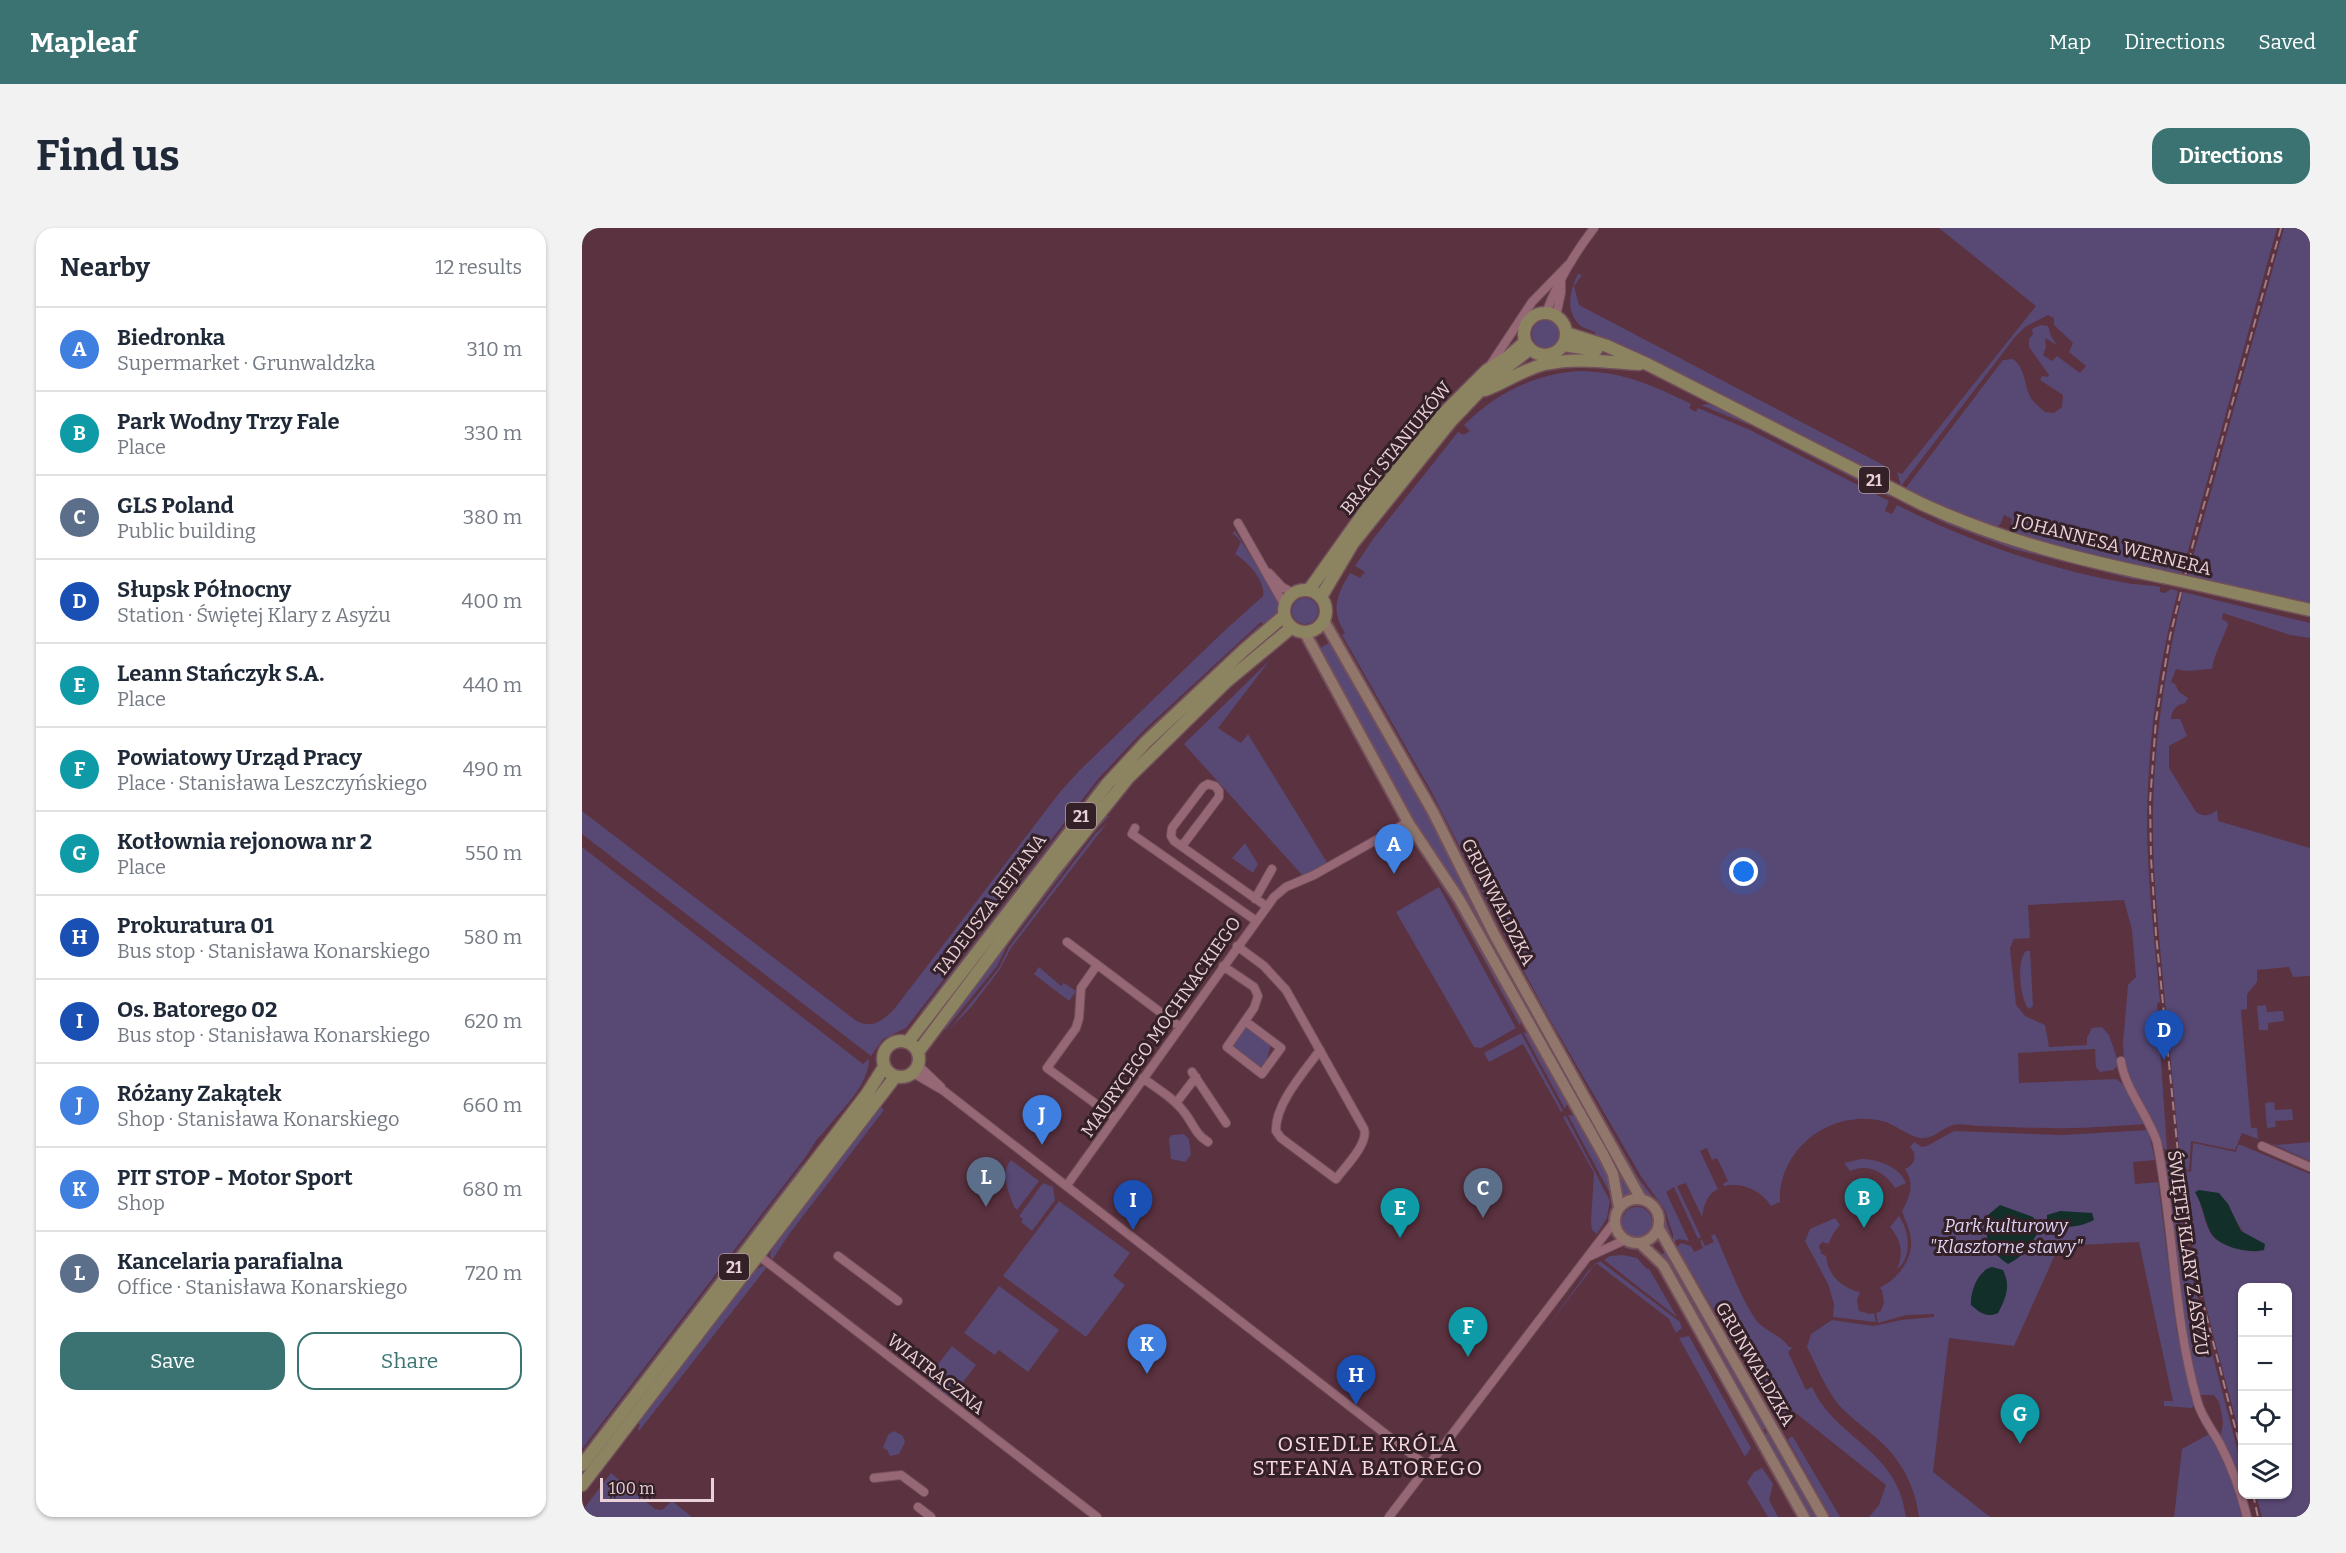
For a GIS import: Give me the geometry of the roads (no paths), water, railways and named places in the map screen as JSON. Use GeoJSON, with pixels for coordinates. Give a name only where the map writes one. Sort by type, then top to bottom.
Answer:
{"type":"FeatureCollection","features":[{"type":"Feature","properties":{"kind":"main road"},"geometry":{"type":"LineString","coordinates":[[1551,314],[1563,323],[1565,339],[1559,350],[1548,356],[1535,353],[1527,346],[1524,335],[1528,322],[1533,317],[1551,314]]}},
{"type":"Feature","properties":{"kind":"main road","name":"JOHANNESA WERNERA"},"geometry":{"type":"LineString","coordinates":[[1565,339],[1607,346],[1649,365],[1950,517],[2041,549],[2310,610]]}},
{"type":"Feature","properties":{"kind":"main road","name":"BRACI STANIUKÓW"},"geometry":{"type":"LineString","coordinates":[[1309,590],[1350,532],[1434,424],[1487,370],[1527,346]]}},
{"type":"Feature","properties":{"kind":"main road","name":"BRACI STANIUKÓW"},"geometry":{"type":"LineString","coordinates":[[1321,597],[1341,562],[1364,529],[1451,421],[1527,346]]}},
{"type":"Feature","properties":{"kind":"main road","name":"21"},"geometry":{"type":"LineString","coordinates":[[1479,393],[1544,364],[1572,360],[1597,360],[1649,365]]}},
{"type":"Feature","properties":{"kind":"main road"},"geometry":{"type":"LineString","coordinates":[[1284,610],[1292,628],[1305,633],[1319,627],[1324,621],[1326,609],[1321,597],[1309,590],[1293,593]]}},
{"type":"Feature","properties":{"kind":"main road","name":"21"},"geometry":{"type":"LineString","coordinates":[[1284,610],[1293,593]]}},
{"type":"Feature","properties":{"kind":"main road","name":"TADEUSZA REJTANA"},"geometry":{"type":"LineString","coordinates":[[908,1042],[1108,783],[1284,610]]}},
{"type":"Feature","properties":{"kind":"main road","name":"TADEUSZA REJTANA"},"geometry":{"type":"LineString","coordinates":[[918,1052],[1048,878],[1128,778],[1226,682],[1292,628]]}},
{"type":"Feature","properties":{"kind":"main road","name":"21"},"geometry":{"type":"LineString","coordinates":[[582,1465],[867,1094],[884,1067],[884,1053],[888,1047],[901,1041],[908,1042]]}},
{"type":"Feature","properties":{"kind":"main road"},"geometry":{"type":"LineString","coordinates":[[884,1067],[895,1077],[901,1078],[916,1070],[918,1052],[908,1042]]}},
{"type":"Feature","properties":{"kind":"main road","name":"21"},"geometry":{"type":"LineString","coordinates":[[582,1485],[895,1077]]}},
{"type":"Feature","properties":{"kind":"street"},"geometry":{"type":"LineString","coordinates":[[1551,314],[1561,282],[1571,262],[1594,228]]}},
{"type":"Feature","properties":{"kind":"street"},"geometry":{"type":"LineString","coordinates":[[1487,370],[1532,302],[1571,262]]}},
{"type":"Feature","properties":{"kind":"street"},"geometry":{"type":"LineString","coordinates":[[1238,524],[1284,610]]}},
{"type":"Feature","properties":{"kind":"street"},"geometry":{"type":"LineString","coordinates":[[1259,563],[1282,587],[1293,593]]}},
{"type":"Feature","properties":{"kind":"street","name":"GRUNWALDZKA"},"geometry":{"type":"LineString","coordinates":[[1324,621],[1432,812],[1495,936],[1641,1199]]}},
{"type":"Feature","properties":{"kind":"street","name":"GRUNWALDZKA"},"geometry":{"type":"LineString","coordinates":[[1305,633],[1408,822],[1459,899],[1603,1154],[1613,1174],[1619,1207]]}},
{"type":"Feature","properties":{"kind":"street"},"geometry":{"type":"LineString","coordinates":[[1182,846],[1218,799],[1220,793],[1215,786],[1208,784],[1203,787],[1172,828],[1171,836],[1182,846],[1266,906]]}},
{"type":"Feature","properties":{"kind":"street","name":"MAURYCEGO MOCHNACKIEGO"},"geometry":{"type":"LineString","coordinates":[[1067,1185],[1266,906],[1287,887],[1314,875],[1408,822]]}},
{"type":"Feature","properties":{"kind":"street"},"geometry":{"type":"LineString","coordinates":[[1135,828],[1132,834],[1257,918]]}},
{"type":"Feature","properties":{"kind":"street"},"geometry":{"type":"LineString","coordinates":[[1255,898],[1272,869]]}},
{"type":"Feature","properties":{"kind":"street"},"geometry":{"type":"LineString","coordinates":[[1067,942],[1180,1027]]}},
{"type":"Feature","properties":{"kind":"street"},"geometry":{"type":"LineString","coordinates":[[1237,946],[1264,966],[1280,982],[1320,1050],[1366,1134],[1363,1143],[1336,1179],[1284,1140],[1276,1131],[1276,1120],[1281,1106],[1320,1050]]}},
{"type":"Feature","properties":{"kind":"street"},"geometry":{"type":"LineString","coordinates":[[1097,965],[1081,988],[1076,1028],[1047,1068],[1115,1118]]}},
{"type":"Feature","properties":{"kind":"street"},"geometry":{"type":"LineString","coordinates":[[1223,966],[1257,992],[1256,1004],[1227,1047],[1262,1074],[1281,1048],[1245,1021]]}},
{"type":"Feature","properties":{"kind":"street","name":"ŚWIĘTEJ KLARY Z ASYŻU"},"geometry":{"type":"LineString","coordinates":[[2121,1061],[2126,1079],[2151,1125],[2157,1142],[2173,1250],[2181,1335],[2197,1400],[2201,1414],[2216,1436],[2233,1471],[2247,1517]]}},
{"type":"Feature","properties":{"kind":"street"},"geometry":{"type":"LineString","coordinates":[[916,1070],[1428,1467]]}},
{"type":"Feature","properties":{"kind":"street"},"geometry":{"type":"LineString","coordinates":[[1176,1103],[1194,1075],[1226,1123]]}},
{"type":"Feature","properties":{"kind":"street"},"geometry":{"type":"LineString","coordinates":[[1143,1078],[1176,1103],[1196,1132],[1208,1142]]}},
{"type":"Feature","properties":{"kind":"street"},"geometry":{"type":"LineString","coordinates":[[2262,1146],[2310,1167]]}},
{"type":"Feature","properties":{"kind":"street"},"geometry":{"type":"LineString","coordinates":[[1389,1517],[1587,1258],[1614,1221],[1619,1207],[1633,1199],[1641,1199],[1656,1209],[1659,1218],[1654,1235],[1640,1243],[1625,1240],[1587,1258]]}},
{"type":"Feature","properties":{"kind":"street"},"geometry":{"type":"LineString","coordinates":[[1614,1221],[1625,1240]]}},
{"type":"Feature","properties":{"kind":"street","name":"GRUNWALDZKA"},"geometry":{"type":"LineString","coordinates":[[1658,1227],[1823,1517]]}},
{"type":"Feature","properties":{"kind":"street","name":"GRUNWALDZKA"},"geometry":{"type":"LineString","coordinates":[[1640,1243],[1663,1265],[1804,1517]]}},
{"type":"Feature","properties":{"kind":"street","name":"WIATRACZNA"},"geometry":{"type":"LineString","coordinates":[[758,1255],[1097,1517]]}},
{"type":"Feature","properties":{"kind":"street"},"geometry":{"type":"LineString","coordinates":[[838,1256],[898,1301]]}},
{"type":"Feature","properties":{"kind":"street"},"geometry":{"type":"LineString","coordinates":[[874,1478],[901,1475],[924,1492]]}},
{"type":"Feature","properties":{"kind":"street"},"geometry":{"type":"LineString","coordinates":[[918,1507],[931,1517]]}},
{"type":"Feature","properties":{"kind":"railway"},"geometry":{"type":"LineString","coordinates":[[2240,1445],[2199,1287],[2184,1213],[2156,934],[2150,802],[2156,720],[2170,636],[2193,544],[2281,228]]}},
{"type":"Feature","properties":{"kind":"railway"},"geometry":{"type":"LineString","coordinates":[[2254,1499],[2258,1517]]}},
{"type":"Feature","properties":{"kind":"place","name":"Biedronka"},"geometry":{"type":"Point","coordinates":[1394,874]}},
{"type":"Feature","properties":{"kind":"place","name":"Słupsk Północny"},"geometry":{"type":"Point","coordinates":[2164,1060]}},
{"type":"Feature","properties":{"kind":"place","name":"Różany Zakątek"},"geometry":{"type":"Point","coordinates":[1042,1145]}},
{"type":"Feature","properties":{"kind":"place","name":"Kancelaria parafialna"},"geometry":{"type":"Point","coordinates":[986,1207]}},
{"type":"Feature","properties":{"kind":"place","name":"GLS Poland"},"geometry":{"type":"Point","coordinates":[1483,1218]}},
{"type":"Feature","properties":{"kind":"place","name":"Park Wodny Trzy Fale"},"geometry":{"type":"Point","coordinates":[1864,1228]}},
{"type":"Feature","properties":{"kind":"place","name":"Os. Batorego 02"},"geometry":{"type":"Point","coordinates":[1133,1230]}},
{"type":"Feature","properties":{"kind":"place","name":"Leann Stańczyk S.A."},"geometry":{"type":"Point","coordinates":[1400,1238]}},
{"type":"Feature","properties":{"kind":"place","name":"Powiatowy Urząd Pracy"},"geometry":{"type":"Point","coordinates":[1468,1357]}},
{"type":"Feature","properties":{"kind":"place","name":"PIT STOP - Motor Sport"},"geometry":{"type":"Point","coordinates":[1147,1374]}},
{"type":"Feature","properties":{"kind":"place","name":"Prokuratura 01"},"geometry":{"type":"Point","coordinates":[1356,1405]}},
{"type":"Feature","properties":{"kind":"place","name":"Kotłownia rejonowa nr 2"},"geometry":{"type":"Point","coordinates":[2020,1444]}},
{"type":"Feature","properties":{"kind":"district","name":"OSIEDLE KRÓLA STEFANA BATOREGO"},"geometry":{"type":"Point","coordinates":[1368,1456]}},
{"type":"Feature","properties":{"kind":"park label","name":"Park kulturowy \"Klasztorne stawy\""},"geometry":{"type":"Point","coordinates":[2006,1236]}}]}
